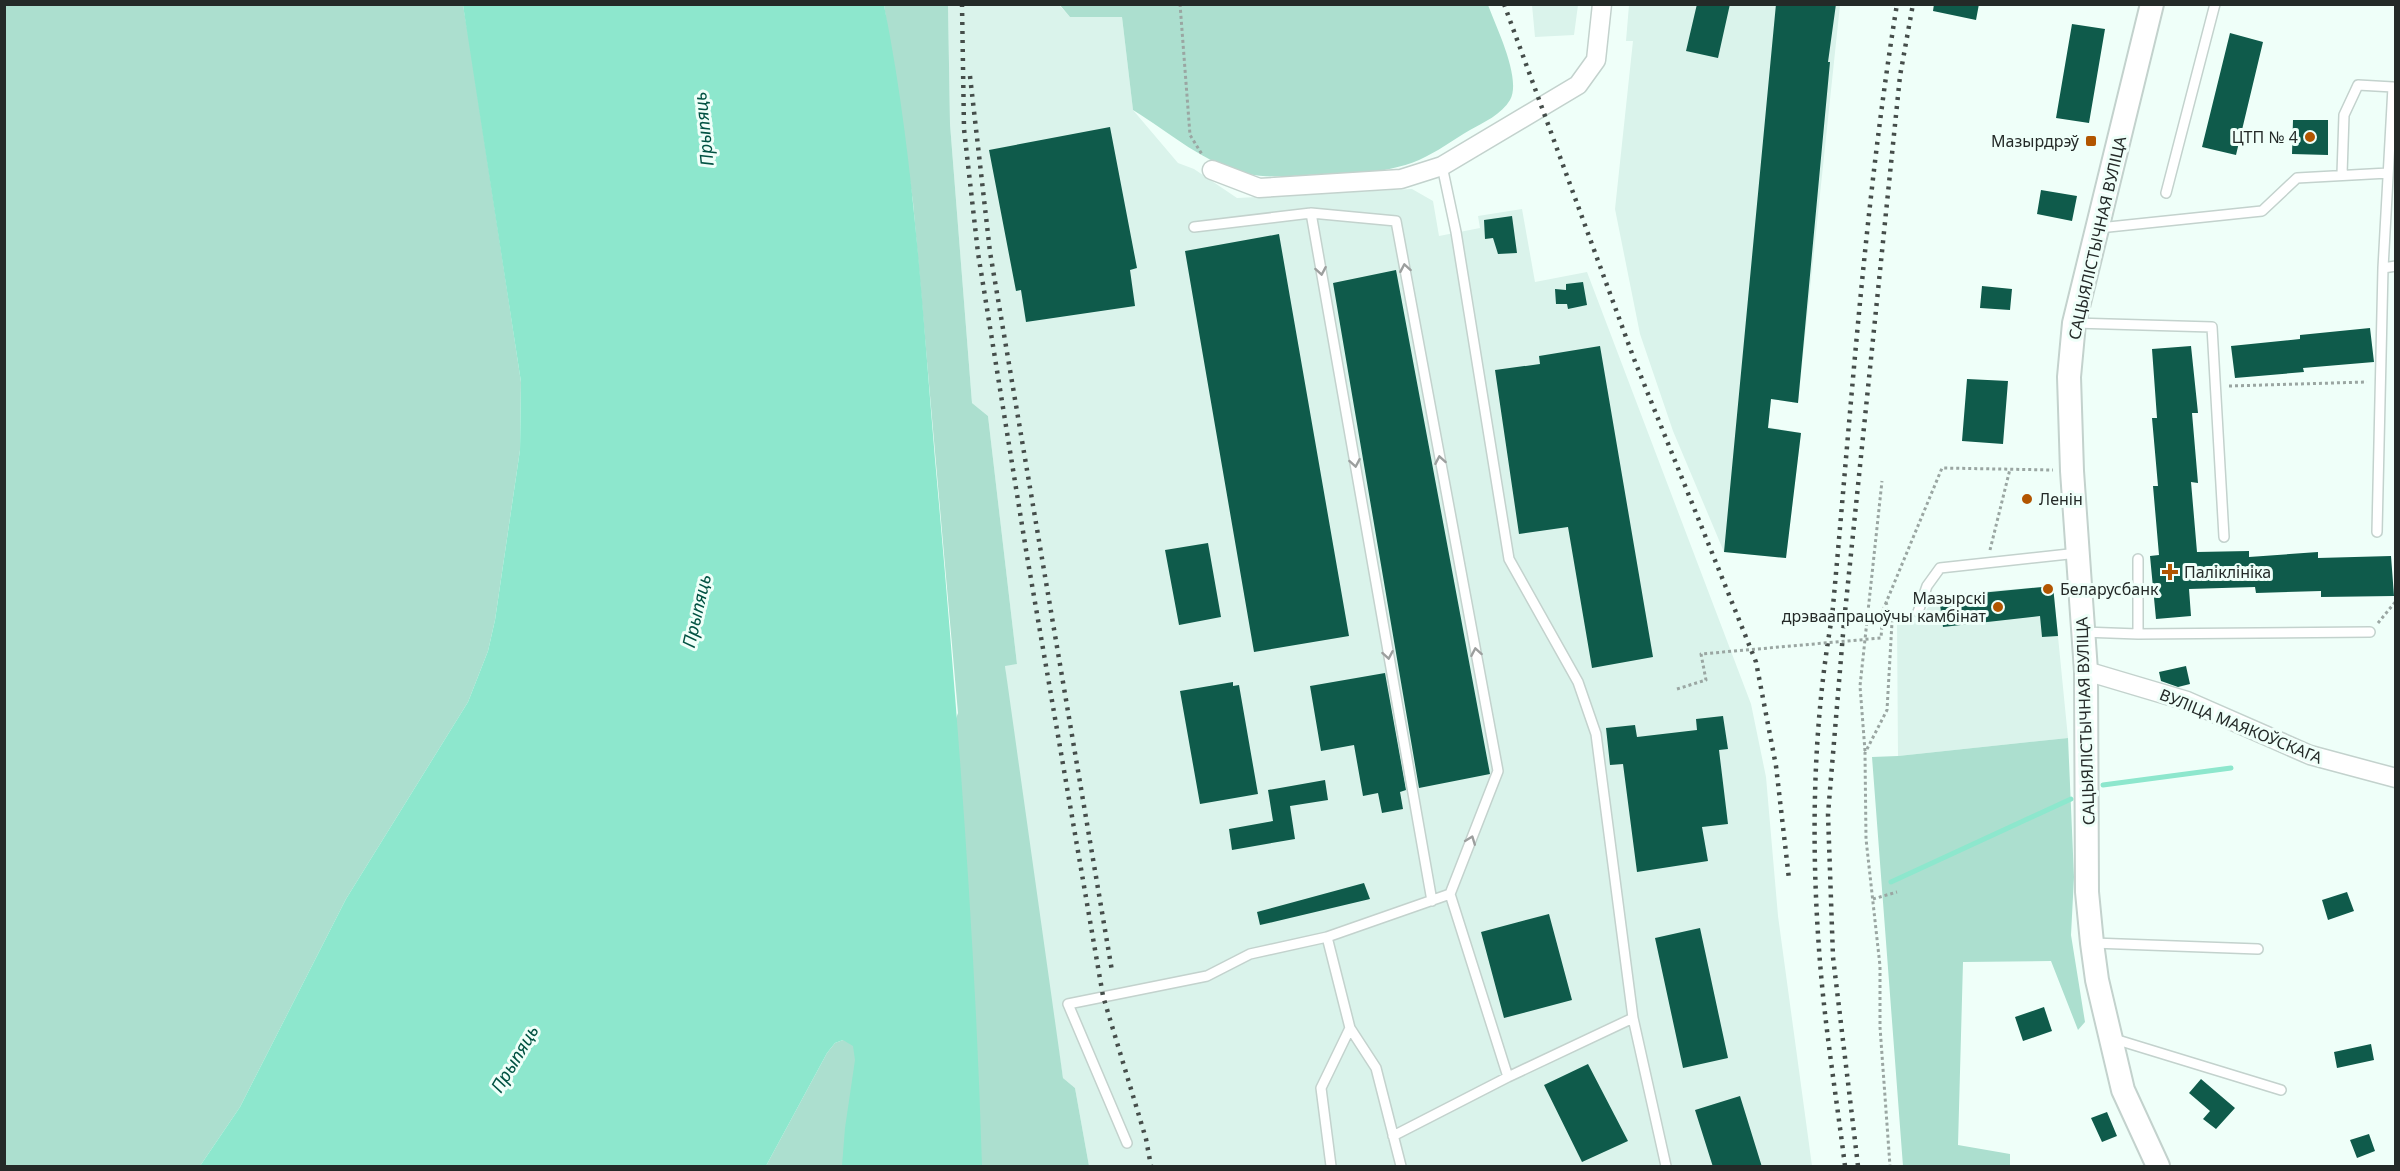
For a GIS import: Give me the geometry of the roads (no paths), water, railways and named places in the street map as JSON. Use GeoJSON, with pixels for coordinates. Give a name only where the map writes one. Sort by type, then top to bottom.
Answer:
{"type":"FeatureCollection","features":[{"type":"Feature","properties":{"kind":"street"},"geometry":{"type":"LineString","coordinates":[[1212,170],[1259,188],[1401,179],[1442,166],[1578,85],[1596,60],[1602,4]]}},
{"type":"Feature","properties":{"kind":"street","name":"САЦЫЯЛІСТЫЧНАЯ ВУЛІЦА"},"geometry":{"type":"LineString","coordinates":[[2152,4],[2074,323],[2069,377],[2072,471],[2086,671],[2087,892],[2092,943],[2109,1037],[2123,1090],[2158,1167]]}},
{"type":"Feature","properties":{"kind":"street","name":"ВУЛІЦА МАЯКОЎСКАГА"},"geometry":{"type":"LineString","coordinates":[[2086,671],[2187,701],[2310,755],[2396,778]]}},
{"type":"Feature","properties":{"kind":"lane"},"geometry":{"type":"LineString","coordinates":[[2166,193],[2216,4]]}},
{"type":"Feature","properties":{"kind":"lane"},"geometry":{"type":"LineString","coordinates":[[2342,174],[2344,115],[2358,85],[2393,87],[2383,268],[2378,532]]}},
{"type":"Feature","properties":{"kind":"lane"},"geometry":{"type":"LineString","coordinates":[[1442,166],[1456,232],[1509,559],[1578,682],[1596,734],[1633,1018],[1666,1167]]}},
{"type":"Feature","properties":{"kind":"lane"},"geometry":{"type":"LineString","coordinates":[[2097,228],[2262,211],[2297,178],[2388,173]]}},
{"type":"Feature","properties":{"kind":"lane"},"geometry":{"type":"LineString","coordinates":[[1194,227],[1311,213],[1396,221],[1498,771],[1450,894],[1509,1077]]}},
{"type":"Feature","properties":{"kind":"lane"},"geometry":{"type":"LineString","coordinates":[[1311,213],[1432,901]]}},
{"type":"Feature","properties":{"kind":"lane"},"geometry":{"type":"LineString","coordinates":[[2383,268],[2396,266]]}},
{"type":"Feature","properties":{"kind":"lane"},"geometry":{"type":"LineString","coordinates":[[2074,323],[2212,327],[2224,537]]}},
{"type":"Feature","properties":{"kind":"lane"},"geometry":{"type":"LineString","coordinates":[[1918,612],[1927,585],[1941,568],[2078,553]]}},
{"type":"Feature","properties":{"kind":"lane"},"geometry":{"type":"LineString","coordinates":[[2138,559],[2138,634]]}},
{"type":"Feature","properties":{"kind":"lane"},"geometry":{"type":"LineString","coordinates":[[2083,632],[2138,634],[2370,632]]}},
{"type":"Feature","properties":{"kind":"lane"},"geometry":{"type":"LineString","coordinates":[[1127,1143],[1068,1004],[1207,976],[1250,954],[1327,937],[1450,894]]}},
{"type":"Feature","properties":{"kind":"lane"},"geometry":{"type":"LineString","coordinates":[[1327,937],[1350,1028],[1376,1068],[1401,1167]]}},
{"type":"Feature","properties":{"kind":"lane"},"geometry":{"type":"LineString","coordinates":[[2092,943],[2258,949]]}},
{"type":"Feature","properties":{"kind":"lane"},"geometry":{"type":"LineString","coordinates":[[1394,1136],[1509,1077],[1633,1018]]}},
{"type":"Feature","properties":{"kind":"lane"},"geometry":{"type":"LineString","coordinates":[[1331,1167],[1321,1088],[1350,1028]]}},
{"type":"Feature","properties":{"kind":"lane"},"geometry":{"type":"LineString","coordinates":[[2109,1037],[2281,1090]]}},
{"type":"Feature","properties":{"kind":"water","name":"Прыпяць"},"geometry":{"type":"Polygon","coordinates":[[[463,5],[884,5],[903,117],[921,288],[964,812],[975,989],[982,1166],[842,1166],[855,1060],[853,1046],[843,1040],[835,1043],[827,1053],[766,1166],[200,1166],[240,1107],[346,899],[468,702],[488,651],[495,620],[520,450],[521,382],[463,5]]]}},
{"type":"Feature","properties":{"kind":"waterway"},"geometry":{"type":"LineString","coordinates":[[2103,785],[2231,768]]}},
{"type":"Feature","properties":{"kind":"waterway"},"geometry":{"type":"LineString","coordinates":[[1891,882],[2071,799]]}},
{"type":"Feature","properties":{"kind":"railway"},"geometry":{"type":"LineString","coordinates":[[962,4],[964,129],[978,253],[1027,556],[1103,996],[1146,1139],[1151,1166]]}},
{"type":"Feature","properties":{"kind":"railway"},"geometry":{"type":"LineString","coordinates":[[1504,4],[1634,359],[1756,662],[1776,766],[1789,879]]}},
{"type":"Feature","properties":{"kind":"railway"},"geometry":{"type":"LineString","coordinates":[[1845,1166],[1821,976],[1816,908],[1815,782],[1817,741],[1832,617],[1867,233],[1897,4]]}},
{"type":"Feature","properties":{"kind":"railway"},"geometry":{"type":"LineString","coordinates":[[1858,1166],[1833,957],[1828,814],[1844,622],[1900,76],[1913,4]]}},
{"type":"Feature","properties":{"kind":"railway"},"geometry":{"type":"LineString","coordinates":[[970,76],[990,252],[1112,971]]}},
{"type":"Feature","properties":{"kind":"place","name":"ЦТП № 4"},"geometry":{"type":"Point","coordinates":[2310,137]}},
{"type":"Feature","properties":{"kind":"place","name":"Мазырдрэў"},"geometry":{"type":"Point","coordinates":[2091,141]}},
{"type":"Feature","properties":{"kind":"place","name":"Ленін"},"geometry":{"type":"Point","coordinates":[2027,499]}},
{"type":"Feature","properties":{"kind":"place","name":"Паліклініка"},"geometry":{"type":"Point","coordinates":[2170,572]}},
{"type":"Feature","properties":{"kind":"place","name":"Беларусбанк"},"geometry":{"type":"Point","coordinates":[2048,589]}},
{"type":"Feature","properties":{"kind":"place","name":"Мазырскі дрэваапрацоўчы камбінат"},"geometry":{"type":"Point","coordinates":[1998,607]}}]}
